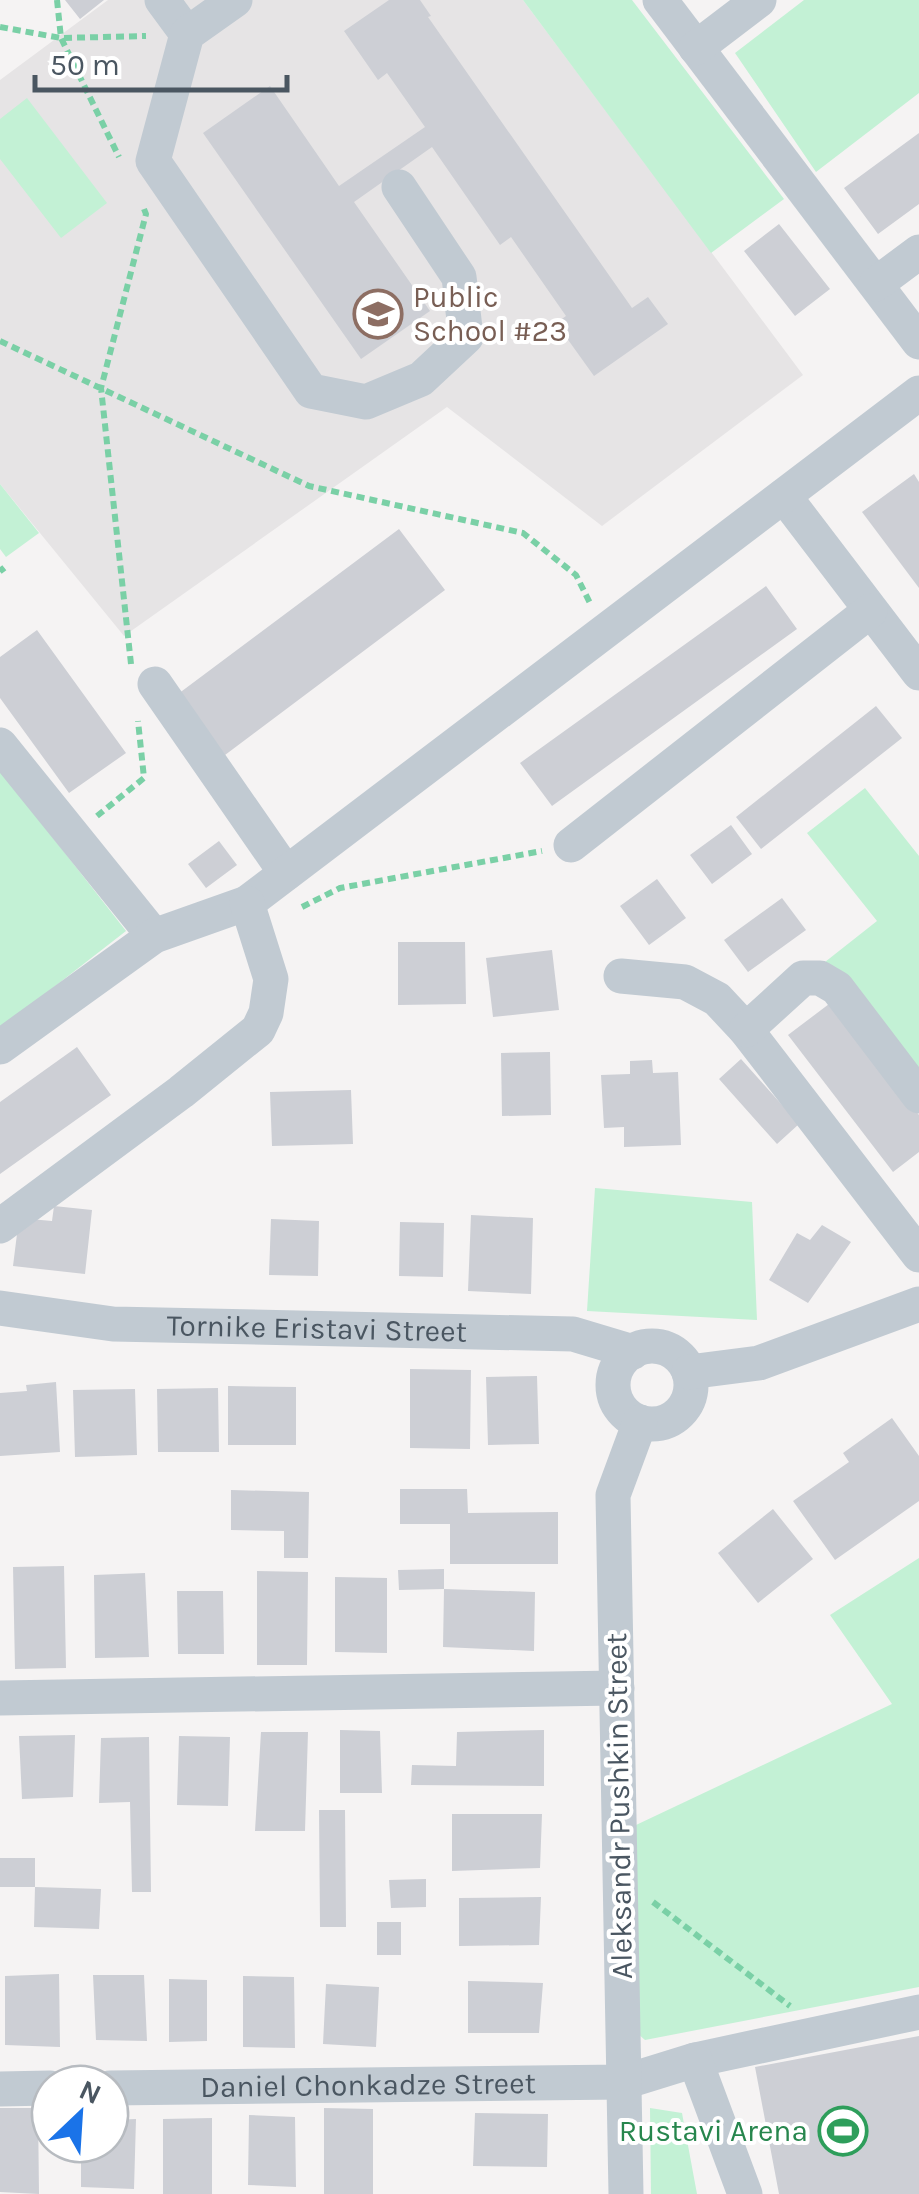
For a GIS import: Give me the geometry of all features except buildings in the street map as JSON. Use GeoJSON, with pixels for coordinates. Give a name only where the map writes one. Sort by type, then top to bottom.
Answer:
{"type":"FeatureCollection","features":[{"type":"Feature","properties":{"kind":"street"},"geometry":{"type":"LineString","coordinates":[[162,0],[187,34]]}},
{"type":"Feature","properties":{"kind":"street"},"geometry":{"type":"LineString","coordinates":[[235,0],[187,34],[153,162],[311,392],[366,402],[422,379],[466,337],[459,277],[399,188]]}},
{"type":"Feature","properties":{"kind":"street"},"geometry":{"type":"LineString","coordinates":[[660,0],[919,342]]}},
{"type":"Feature","properties":{"kind":"street"},"geometry":{"type":"LineString","coordinates":[[696,48],[759,0]]}},
{"type":"Feature","properties":{"kind":"street"},"geometry":{"type":"LineString","coordinates":[[876,284],[919,252]]}},
{"type":"Feature","properties":{"kind":"street"},"geometry":{"type":"LineString","coordinates":[[0,1048],[154,936],[252,916],[286,873],[919,393]]}},
{"type":"Feature","properties":{"kind":"street"},"geometry":{"type":"LineString","coordinates":[[784,496],[919,673]]}},
{"type":"Feature","properties":{"kind":"street"},"geometry":{"type":"LineString","coordinates":[[570,845],[870,611]]}},
{"type":"Feature","properties":{"kind":"street"},"geometry":{"type":"LineString","coordinates":[[144,682],[286,873]]}},
{"type":"Feature","properties":{"kind":"street"},"geometry":{"type":"LineString","coordinates":[[0,745],[154,936]]}},
{"type":"Feature","properties":{"kind":"street"},"geometry":{"type":"LineString","coordinates":[[0,1226],[258,1030],[266,1013],[271,979],[252,916]]}},
{"type":"Feature","properties":{"kind":"street"},"geometry":{"type":"LineString","coordinates":[[621,976],[685,982],[717,1000],[746,1030],[919,1255]]}},
{"type":"Feature","properties":{"kind":"street"},"geometry":{"type":"LineString","coordinates":[[746,1030],[803,978],[820,978],[837,988],[919,1096]]}},
{"type":"Feature","properties":{"kind":"street"},"geometry":{"type":"LineString","coordinates":[[689,1372],[759,1363],[919,1304]]}},
{"type":"Feature","properties":{"kind":"street","name":"Tornike Eristavi Street"},"geometry":{"type":"LineString","coordinates":[[0,1308],[113,1324],[573,1334],[633,1352]]}},
{"type":"Feature","properties":{"kind":"street"},"geometry":{"type":"LineString","coordinates":[[643,1347],[666,1348],[676,1354],[689,1372],[690,1397],[676,1416],[652,1424],[640,1422],[620,1407],[613,1383],[616,1370],[633,1352],[643,1347]]}},
{"type":"Feature","properties":{"kind":"street","name":"Aleksandr Pushkin Street"},"geometry":{"type":"LineString","coordinates":[[626,2194],[613,1495],[640,1422]]}},
{"type":"Feature","properties":{"kind":"street"},"geometry":{"type":"LineString","coordinates":[[0,1698],[617,1688]]}},
{"type":"Feature","properties":{"kind":"street","name":"Daniel Chonkadze Street"},"geometry":{"type":"LineString","coordinates":[[130,2088],[624,2082],[695,2060],[919,2012]]}},
{"type":"Feature","properties":{"kind":"street"},"geometry":{"type":"LineString","coordinates":[[695,2060],[745,2194]]}},
{"type":"Feature","properties":{"kind":"street"},"geometry":{"type":"LineString","coordinates":[[0,2089],[30,2088]]}},
{"type":"Feature","properties":{"kind":"path"},"geometry":{"type":"LineString","coordinates":[[57,0],[62,38],[120,162]]}},
{"type":"Feature","properties":{"kind":"path"},"geometry":{"type":"LineString","coordinates":[[0,27],[62,38],[187,34]]}},
{"type":"Feature","properties":{"kind":"path"},"geometry":{"type":"LineString","coordinates":[[138,197],[146,214],[101,388],[144,682]]}},
{"type":"Feature","properties":{"kind":"path"},"geometry":{"type":"LineString","coordinates":[[0,341],[310,486],[523,534],[576,575],[605,632]]}},
{"type":"Feature","properties":{"kind":"path"},"geometry":{"type":"LineString","coordinates":[[73,835],[144,778],[138,719]]}},
{"type":"Feature","properties":{"kind":"path"},"geometry":{"type":"LineString","coordinates":[[252,916],[340,888],[570,845]]}},
{"type":"Feature","properties":{"kind":"path"},"geometry":{"type":"LineString","coordinates":[[620,1876],[825,2032]]}},
{"type":"Feature","properties":{"kind":"shaded area","name":"Public School #23"},"geometry":{"type":"Polygon","coordinates":[[[108,0],[523,0],[803,375],[602,526],[447,407],[124,636],[0,484],[0,80],[108,0]]]}},
{"type":"Feature","properties":{"kind":"green space"},"geometry":{"type":"Polygon","coordinates":[[[523,0],[632,0],[784,199],[711,253],[523,0]]]}},
{"type":"Feature","properties":{"kind":"green space"},"geometry":{"type":"Polygon","coordinates":[[[804,0],[919,0],[919,93],[816,172],[735,53],[804,0]]]}},
{"type":"Feature","properties":{"kind":"green space"},"geometry":{"type":"Polygon","coordinates":[[[27,98],[107,203],[61,238],[0,159],[0,119],[27,98]]]}},
{"type":"Feature","properties":{"kind":"green space"},"geometry":{"type":"Polygon","coordinates":[[[0,484],[39,533],[6,557],[0,549],[0,484]]]}},
{"type":"Feature","properties":{"kind":"green space"},"geometry":{"type":"Polygon","coordinates":[[[0,770],[126,931],[0,1029],[0,770]]]}},
{"type":"Feature","properties":{"kind":"green space"},"geometry":{"type":"Polygon","coordinates":[[[865,788],[919,856],[919,1083],[825,962],[877,921],[807,833],[865,788]]]}},
{"type":"Feature","properties":{"kind":"green space"},"geometry":{"type":"Polygon","coordinates":[[[595,1188],[752,1202],[757,1320],[587,1311],[595,1188]]]}},
{"type":"Feature","properties":{"kind":"green space"},"geometry":{"type":"Polygon","coordinates":[[[919,1558],[919,1987],[645,2040],[637,2033],[636,1825],[892,1704],[830,1615],[919,1558]]]}},
{"type":"Feature","properties":{"kind":"green space"},"geometry":{"type":"Polygon","coordinates":[[[650,2108],[682,2113],[697,2194],[651,2194],[650,2108]]]}},
{"type":"Feature","properties":{"kind":"place","name":"Public School #23"},"geometry":{"type":"Point","coordinates":[378,314]}},
{"type":"Feature","properties":{"kind":"place","name":"Rustavi Arena"},"geometry":{"type":"Point","coordinates":[843,2131]}}]}
